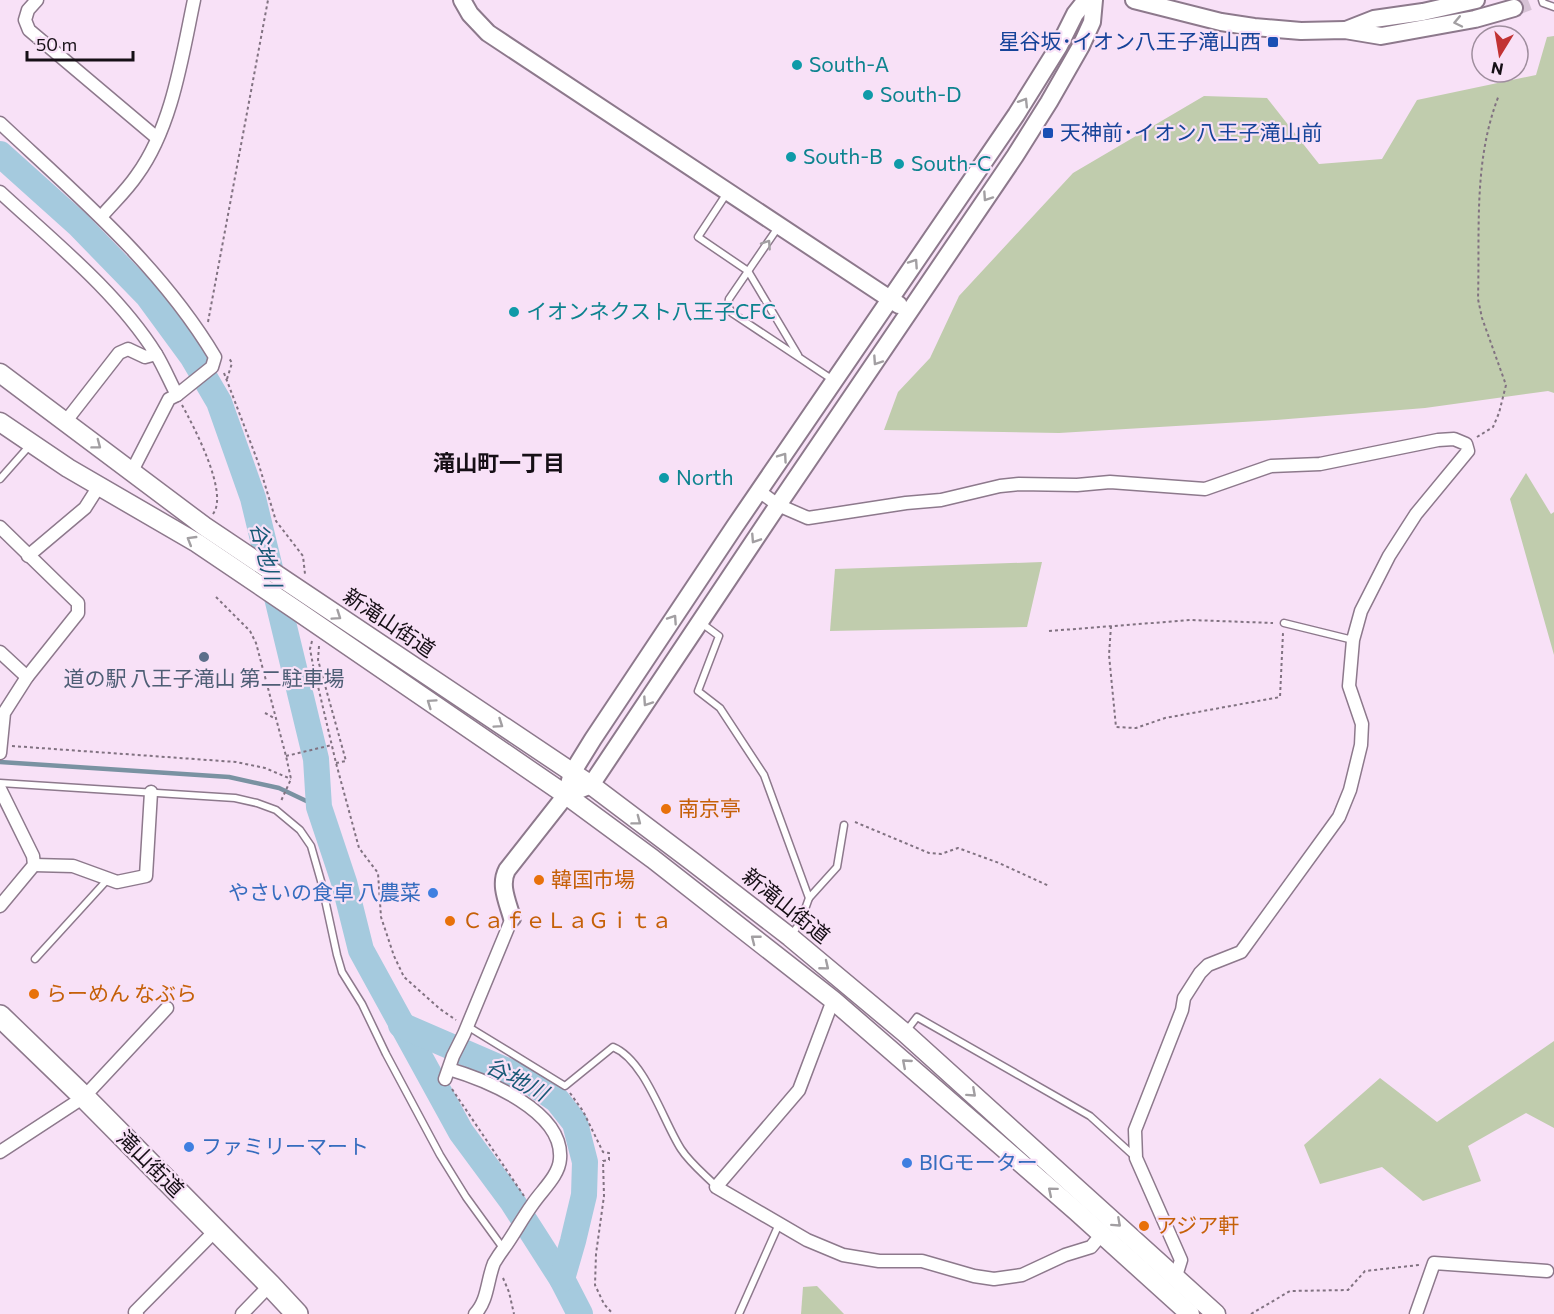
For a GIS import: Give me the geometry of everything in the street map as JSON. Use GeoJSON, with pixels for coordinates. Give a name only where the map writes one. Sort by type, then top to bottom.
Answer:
{"type":"FeatureCollection","features":[{"type":"Feature","properties":{"kind":"highway","name":"滝山街道"},"geometry":{"type":"LineString","coordinates":[[0,1016],[84,1097],[297,1314]]}},
{"type":"Feature","properties":{"kind":"main road"},"geometry":{"type":"LineString","coordinates":[[0,373],[204,526]]}},
{"type":"Feature","properties":{"kind":"main road"},"geometry":{"type":"LineString","coordinates":[[0,422],[99,486]]}},
{"type":"Feature","properties":{"kind":"main road","name":"新滝山街道"},"geometry":{"type":"LineString","coordinates":[[99,486],[197,543],[299,612],[318,633],[566,795],[681,880],[833,1000],[1102,1234],[1190,1314]]}},
{"type":"Feature","properties":{"kind":"main road","name":"新滝山街道"},"geometry":{"type":"LineString","coordinates":[[204,526],[591,785],[790,937],[905,1033],[1216,1314]]}},
{"type":"Feature","properties":{"kind":"street"},"geometry":{"type":"LineString","coordinates":[[37,0],[28,10],[25,20],[29,30],[157,138]]}},
{"type":"Feature","properties":{"kind":"street"},"geometry":{"type":"LineString","coordinates":[[101,217],[138,175],[157,138],[168,110],[195,0]]}},
{"type":"Feature","properties":{"kind":"street"},"geometry":{"type":"LineString","coordinates":[[462,0],[470,14],[488,33],[910,312]]}},
{"type":"Feature","properties":{"kind":"street"},"geometry":{"type":"LineString","coordinates":[[475,1314],[482,1307],[495,1262],[530,1207],[554,1175],[560,1159],[558,1142],[548,1122],[527,1104],[478,1078],[447,1074],[512,918],[505,892],[504,876],[566,795],[572,773],[759,491],[1016,115],[1059,46],[1075,14],[1086,0]]}},
{"type":"Feature","properties":{"kind":"street"},"geometry":{"type":"LineString","coordinates":[[566,795],[591,785],[778,505],[1016,156],[1065,75],[1092,22],[1094,0]]}},
{"type":"Feature","properties":{"kind":"street"},"geometry":{"type":"LineString","coordinates":[[1134,0],[1212,20],[1254,27],[1301,31],[1345,30],[1381,36],[1475,19],[1514,8]]}},
{"type":"Feature","properties":{"kind":"street"},"geometry":{"type":"LineString","coordinates":[[1345,30],[1374,19],[1423,12],[1476,0]]}},
{"type":"Feature","properties":{"kind":"street"},"geometry":{"type":"LineString","coordinates":[[0,123],[136,252],[182,307],[218,360],[169,399],[132,471]]}},
{"type":"Feature","properties":{"kind":"street"},"geometry":{"type":"LineString","coordinates":[[0,192],[75,261],[115,302],[156,354],[178,393]]}},
{"type":"Feature","properties":{"kind":"street"},"geometry":{"type":"LineString","coordinates":[[66,421],[119,353],[128,349],[146,357],[156,354]]}},
{"type":"Feature","properties":{"kind":"street"},"geometry":{"type":"LineString","coordinates":[[759,491],[778,505],[808,518],[941,500],[1000,486],[1020,484],[1077,485],[1110,482],[1205,489],[1271,466],[1320,464],[1438,440],[1454,439],[1466,444],[1468,451],[1416,514],[1389,556],[1362,611],[1353,640],[1349,686],[1362,724],[1360,745],[1350,790],[1340,817],[1241,952],[1208,965],[1200,973],[1184,998],[1182,1010],[1136,1130],[1136,1158],[1181,1260],[1176,1276]]}},
{"type":"Feature","properties":{"kind":"street"},"geometry":{"type":"LineString","coordinates":[[28,556],[85,508],[99,486]]}},
{"type":"Feature","properties":{"kind":"street"},"geometry":{"type":"LineString","coordinates":[[0,527],[78,603],[78,614],[27,676],[4,713],[0,749]]}},
{"type":"Feature","properties":{"kind":"street"},"geometry":{"type":"LineString","coordinates":[[0,652],[27,676]]}},
{"type":"Feature","properties":{"kind":"street"},"geometry":{"type":"LineString","coordinates":[[0,789],[33,856],[34,865],[0,906]]}},
{"type":"Feature","properties":{"kind":"street"},"geometry":{"type":"LineString","coordinates":[[34,865],[73,866],[117,882],[146,876],[151,792]]}},
{"type":"Feature","properties":{"kind":"street"},"geometry":{"type":"LineString","coordinates":[[833,1000],[799,1090],[716,1187],[807,1240],[843,1255],[879,1261],[922,1261],[974,1276],[994,1279],[1022,1275],[1065,1255],[1091,1247],[1102,1234]]}},
{"type":"Feature","properties":{"kind":"street"},"geometry":{"type":"LineString","coordinates":[[0,1152],[84,1097],[167,1008]]}},
{"type":"Feature","properties":{"kind":"street"},"geometry":{"type":"LineString","coordinates":[[137,1314],[135,1312],[216,1230]]}},
{"type":"Feature","properties":{"kind":"street"},"geometry":{"type":"LineString","coordinates":[[1416,1314],[1434,1263],[1547,1271]]}},
{"type":"Feature","properties":{"kind":"street"},"geometry":{"type":"LineString","coordinates":[[242,1314],[270,1285]]}},
{"type":"Feature","properties":{"kind":"lane"},"geometry":{"type":"LineString","coordinates":[[1542,0],[1543,3],[1554,7]]}},
{"type":"Feature","properties":{"kind":"lane"},"geometry":{"type":"LineString","coordinates":[[728,192],[698,237],[748,271],[800,358]]}},
{"type":"Feature","properties":{"kind":"lane"},"geometry":{"type":"LineString","coordinates":[[779,226],[729,299],[728,306],[732,313],[835,381]]}},
{"type":"Feature","properties":{"kind":"lane"},"geometry":{"type":"LineString","coordinates":[[0,479],[32,444]]}},
{"type":"Feature","properties":{"kind":"lane"},"geometry":{"type":"LineString","coordinates":[[700,622],[719,636],[698,691],[720,708],[764,775],[809,898]]}},
{"type":"Feature","properties":{"kind":"lane"},"geometry":{"type":"LineString","coordinates":[[1284,623],[1353,640]]}},
{"type":"Feature","properties":{"kind":"lane"},"geometry":{"type":"LineString","coordinates":[[0,783],[236,798],[276,810],[300,830],[311,846],[342,972],[362,1004],[440,1155],[466,1197],[505,1246]]}},
{"type":"Feature","properties":{"kind":"lane"},"geometry":{"type":"LineString","coordinates":[[790,937],[800,923],[809,898],[837,867],[844,825]]}},
{"type":"Feature","properties":{"kind":"lane"},"geometry":{"type":"LineString","coordinates":[[35,959],[108,878]]}},
{"type":"Feature","properties":{"kind":"lane"},"geometry":{"type":"LineString","coordinates":[[905,1033],[917,1017],[1090,1116],[1136,1158]]}},
{"type":"Feature","properties":{"kind":"lane"},"geometry":{"type":"LineString","coordinates":[[465,1030],[565,1086],[613,1047],[624,1051],[656,1096],[670,1131],[682,1151],[716,1187]]}},
{"type":"Feature","properties":{"kind":"lane"},"geometry":{"type":"LineString","coordinates":[[739,1314],[780,1223]]}},
{"type":"Feature","properties":{"kind":"path"},"geometry":{"type":"LineString","coordinates":[[213,330],[208,321],[267,0]]}},
{"type":"Feature","properties":{"kind":"path"},"geometry":{"type":"LineString","coordinates":[[1466,444],[1493,427],[1506,385],[1502,368],[1482,318],[1478,299],[1479,177],[1489,121],[1499,95]]}},
{"type":"Feature","properties":{"kind":"path"},"geometry":{"type":"LineString","coordinates":[[218,360],[258,462],[276,521],[303,556],[306,570],[296,588]]}},
{"type":"Feature","properties":{"kind":"path"},"geometry":{"type":"LineString","coordinates":[[218,360],[232,363],[227,379]]}},
{"type":"Feature","properties":{"kind":"path"},"geometry":{"type":"LineString","coordinates":[[178,393],[206,455],[219,498],[216,510],[204,526]]}},
{"type":"Feature","properties":{"kind":"path"},"geometry":{"type":"LineString","coordinates":[[216,597],[254,637],[291,779],[276,810]]}},
{"type":"Feature","properties":{"kind":"path"},"geometry":{"type":"LineString","coordinates":[[1049,631],[1111,626],[1191,620],[1284,623],[1280,697],[1165,718],[1136,728],[1116,727],[1109,655],[1111,626]]}},
{"type":"Feature","properties":{"kind":"path"},"geometry":{"type":"LineString","coordinates":[[318,633],[310,649],[336,763],[359,848],[378,873],[381,917],[394,956],[400,970],[411,983],[465,1030]]}},
{"type":"Feature","properties":{"kind":"path"},"geometry":{"type":"LineString","coordinates":[[318,633],[318,660],[346,761],[336,763]]}},
{"type":"Feature","properties":{"kind":"path"},"geometry":{"type":"LineString","coordinates":[[265,713],[276,719]]}},
{"type":"Feature","properties":{"kind":"path"},"geometry":{"type":"LineString","coordinates":[[286,756],[332,745]]}},
{"type":"Feature","properties":{"kind":"path"},"geometry":{"type":"LineString","coordinates":[[0,749],[236,762],[265,768],[291,779]]}},
{"type":"Feature","properties":{"kind":"path"},"geometry":{"type":"LineString","coordinates":[[844,825],[851,821],[929,853],[941,854],[958,848],[999,863],[1048,886]]}},
{"type":"Feature","properties":{"kind":"path"},"geometry":{"type":"LineString","coordinates":[[447,1074],[498,1160],[530,1207]]}},
{"type":"Feature","properties":{"kind":"path"},"geometry":{"type":"LineString","coordinates":[[565,1086],[583,1111],[603,1152],[609,1153],[609,1160],[603,1161],[604,1196],[596,1254],[596,1285],[604,1304],[613,1314]]}},
{"type":"Feature","properties":{"kind":"path"},"geometry":{"type":"LineString","coordinates":[[495,1262],[509,1292],[514,1314]]}},
{"type":"Feature","properties":{"kind":"path"},"geometry":{"type":"LineString","coordinates":[[1251,1314],[1290,1291],[1348,1290],[1365,1270],[1434,1263]]}},
{"type":"Feature","properties":{"kind":"green space"},"geometry":{"type":"Polygon","coordinates":[[[1554,36],[1554,393],[1548,391],[1425,408],[1276,420],[1059,433],[884,430],[898,392],[930,358],[959,296],[1073,173],[1204,96],[1267,98],[1319,164],[1382,159],[1417,100],[1493,84],[1530,84],[1530,76],[1536,75],[1547,37],[1554,36]]]}},
{"type":"Feature","properties":{"kind":"green space"},"geometry":{"type":"Polygon","coordinates":[[[1526,473],[1551,514],[1554,512],[1554,655],[1510,499],[1526,473]]]}},
{"type":"Feature","properties":{"kind":"green space"},"geometry":{"type":"Polygon","coordinates":[[[1042,562],[1027,627],[830,631],[835,569],[1042,562]]]}},
{"type":"Feature","properties":{"kind":"green space"},"geometry":{"type":"Polygon","coordinates":[[[1554,1041],[1554,1128],[1526,1113],[1468,1146],[1481,1181],[1423,1201],[1382,1167],[1320,1184],[1304,1145],[1380,1078],[1437,1122],[1554,1041]]]}},
{"type":"Feature","properties":{"kind":"green space"},"geometry":{"type":"Polygon","coordinates":[[[817,1286],[844,1314],[801,1314],[803,1287],[817,1286]]]}},
{"type":"Feature","properties":{"kind":"waterway","name":"谷地川"},"geometry":{"type":"LineString","coordinates":[[0,154],[78,224],[148,296],[192,356],[219,402],[253,498],[316,759],[319,807],[344,882],[361,950],[461,1132],[512,1201],[562,1279],[580,1314]]}},
{"type":"Feature","properties":{"kind":"waterway"},"geometry":{"type":"LineString","coordinates":[[0,762],[229,777],[279,788],[319,807]]}},
{"type":"Feature","properties":{"kind":"waterway","name":"谷地川"},"geometry":{"type":"LineString","coordinates":[[401,1025],[528,1080],[557,1100],[575,1123],[585,1162],[584,1195],[562,1279]]}},
{"type":"Feature","properties":{"kind":"tunnel"},"geometry":{"type":"LineString","coordinates":[[1514,8],[1535,0]]}},
{"type":"Feature","properties":{"kind":"place","name":"星谷坂･イオン八王子滝山西"},"geometry":{"type":"Point","coordinates":[1273,42]}},
{"type":"Feature","properties":{"kind":"place","name":"South-A"},"geometry":{"type":"Point","coordinates":[797,65]}},
{"type":"Feature","properties":{"kind":"place","name":"South-D"},"geometry":{"type":"Point","coordinates":[868,95]}},
{"type":"Feature","properties":{"kind":"place","name":"天神前･イオン八王子滝山前"},"geometry":{"type":"Point","coordinates":[1048,133]}},
{"type":"Feature","properties":{"kind":"place","name":"South-B"},"geometry":{"type":"Point","coordinates":[791,157]}},
{"type":"Feature","properties":{"kind":"place","name":"South-C"},"geometry":{"type":"Point","coordinates":[899,164]}},
{"type":"Feature","properties":{"kind":"place","name":"イオンネクスト八王子CFC"},"geometry":{"type":"Point","coordinates":[514,312]}},
{"type":"Feature","properties":{"kind":"place","name":"North"},"geometry":{"type":"Point","coordinates":[664,478]}},
{"type":"Feature","properties":{"kind":"place","name":"道の駅 八王子滝山 第二駐車場"},"geometry":{"type":"Point","coordinates":[204,657]}},
{"type":"Feature","properties":{"kind":"place","name":"南京亭"},"geometry":{"type":"Point","coordinates":[666,809]}},
{"type":"Feature","properties":{"kind":"place","name":"韓国市場"},"geometry":{"type":"Point","coordinates":[539,880]}},
{"type":"Feature","properties":{"kind":"place","name":"やさいの食卓 八農菜"},"geometry":{"type":"Point","coordinates":[433,893]}},
{"type":"Feature","properties":{"kind":"place","name":"ＣａｆｅＬａＧｉｔａ"},"geometry":{"type":"Point","coordinates":[450,921]}},
{"type":"Feature","properties":{"kind":"place","name":"らーめん なぶら"},"geometry":{"type":"Point","coordinates":[34,994]}},
{"type":"Feature","properties":{"kind":"place","name":"ファミリーマート"},"geometry":{"type":"Point","coordinates":[189,1147]}},
{"type":"Feature","properties":{"kind":"place","name":"BIGモーター"},"geometry":{"type":"Point","coordinates":[907,1163]}},
{"type":"Feature","properties":{"kind":"place","name":"アジア軒"},"geometry":{"type":"Point","coordinates":[1144,1226]}},
{"type":"Feature","properties":{"kind":"district","name":"滝山町一丁目"},"geometry":{"type":"Point","coordinates":[499,463]}}]}
